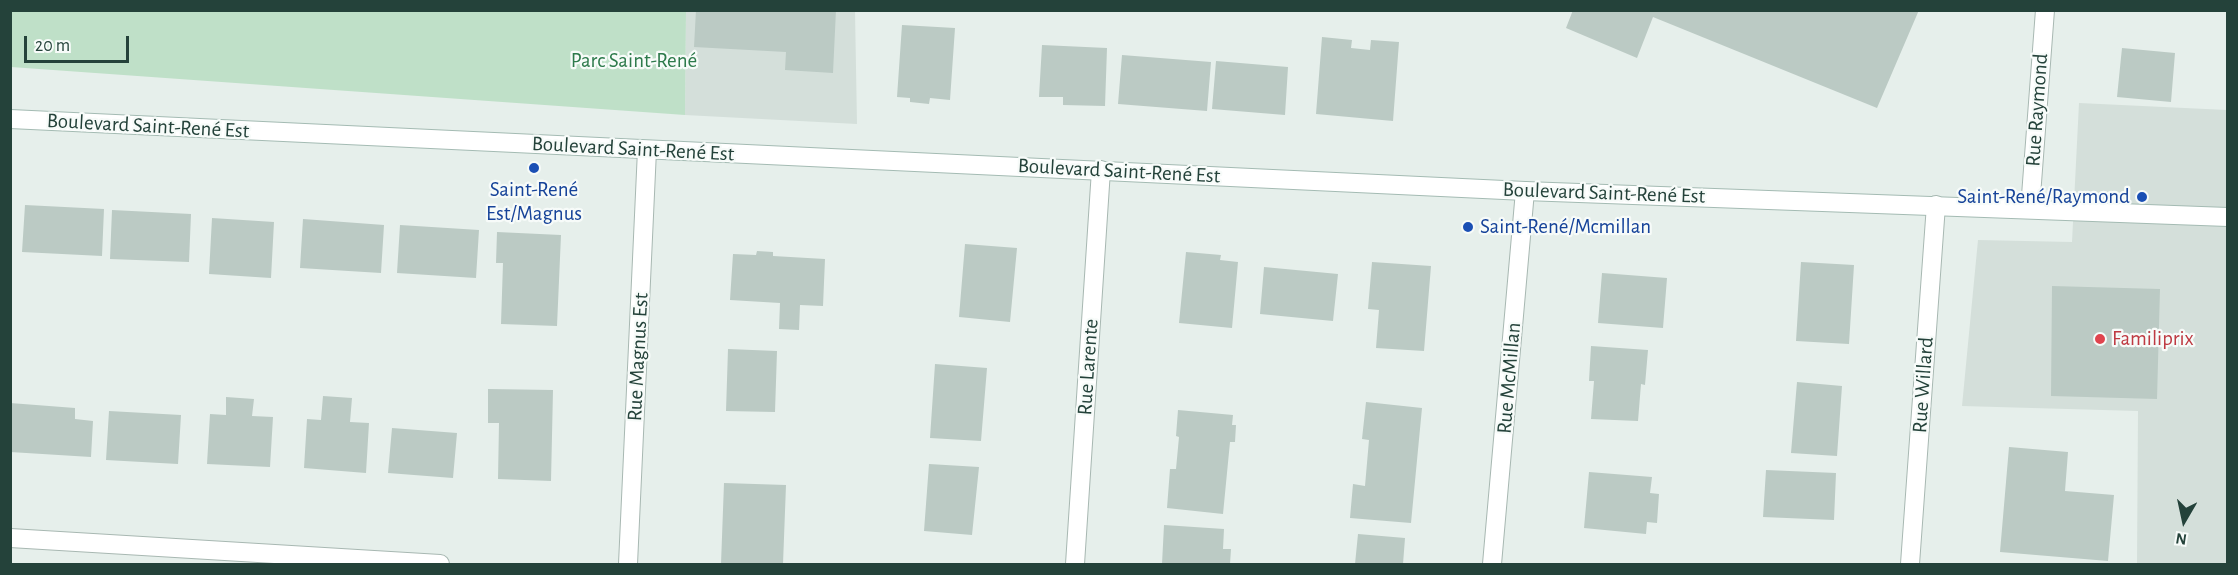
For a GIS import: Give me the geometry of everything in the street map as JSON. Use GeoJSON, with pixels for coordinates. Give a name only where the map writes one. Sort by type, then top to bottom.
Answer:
{"type":"FeatureCollection","features":[{"type":"Feature","properties":{"kind":"street","name":"Rue Raymond"},"geometry":{"type":"LineString","coordinates":[[2030,209],[2045,10]]}},
{"type":"Feature","properties":{"kind":"street","name":"Boulevard Saint-René Est"},"geometry":{"type":"LineString","coordinates":[[10,119],[1525,191],[2228,217]]}},
{"type":"Feature","properties":{"kind":"street","name":"Rue Magnus Est"},"geometry":{"type":"LineString","coordinates":[[628,564],[647,150]]}},
{"type":"Feature","properties":{"kind":"street","name":"Rue Larente"},"geometry":{"type":"LineString","coordinates":[[1075,564],[1101,170]]}},
{"type":"Feature","properties":{"kind":"street","name":"Rue McMillan"},"geometry":{"type":"LineString","coordinates":[[1492,564],[1525,191]]}},
{"type":"Feature","properties":{"kind":"street","name":"Rue Willard"},"geometry":{"type":"LineString","coordinates":[[1910,564],[1936,205]]}},
{"type":"Feature","properties":{"kind":"street"},"geometry":{"type":"LineString","coordinates":[[10,538],[440,564]]}},
{"type":"Feature","properties":{"kind":"shaded area"},"geometry":{"type":"Polygon","coordinates":[[[686,11],[855,11],[857,124],[685,115],[686,11]]]}},
{"type":"Feature","properties":{"kind":"shaded area"},"geometry":{"type":"Polygon","coordinates":[[[2079,103],[2227,110],[2227,564],[2137,564],[2138,411],[1962,406],[1978,240],[2072,242],[2079,103]]]}},
{"type":"Feature","properties":{"kind":"green space","name":"Parc Saint-René"},"geometry":{"type":"Polygon","coordinates":[[[10,11],[686,11],[685,115],[11,67],[10,11]]]}},
{"type":"Feature","properties":{"kind":"building"},"geometry":{"type":"Polygon","coordinates":[[[696,10],[836,10],[833,73],[785,70],[786,52],[694,47],[696,10]]]}},
{"type":"Feature","properties":{"kind":"building"},"geometry":{"type":"Polygon","coordinates":[[[1573,10],[1919,10],[1877,108],[1653,17],[1637,58],[1566,28],[1573,10]]]}},
{"type":"Feature","properties":{"kind":"building"},"geometry":{"type":"Polygon","coordinates":[[[902,25],[955,28],[950,100],[930,98],[929,104],[910,102],[910,98],[897,97],[902,25]]]}},
{"type":"Feature","properties":{"kind":"building"},"geometry":{"type":"Polygon","coordinates":[[[1322,37],[1352,40],[1351,48],[1370,50],[1371,40],[1399,42],[1393,121],[1316,114],[1322,37]]]}},
{"type":"Feature","properties":{"kind":"building"},"geometry":{"type":"Polygon","coordinates":[[[1042,45],[1107,48],[1105,106],[1063,105],[1063,97],[1039,97],[1042,45]]]}},
{"type":"Feature","properties":{"kind":"building"},"geometry":{"type":"Polygon","coordinates":[[[2122,48],[2175,53],[2171,102],[2117,97],[2122,48]]]}},
{"type":"Feature","properties":{"kind":"building"},"geometry":{"type":"Polygon","coordinates":[[[1122,55],[1211,62],[1207,111],[1118,104],[1122,55]]]}},
{"type":"Feature","properties":{"kind":"building"},"geometry":{"type":"Polygon","coordinates":[[[1216,61],[1288,67],[1285,115],[1212,109],[1216,61]]]}},
{"type":"Feature","properties":{"kind":"building"},"geometry":{"type":"Polygon","coordinates":[[[25,205],[104,209],[102,256],[22,252],[25,205]]]}},
{"type":"Feature","properties":{"kind":"building"},"geometry":{"type":"Polygon","coordinates":[[[112,210],[191,214],[189,262],[110,259],[112,210]]]}},
{"type":"Feature","properties":{"kind":"building"},"geometry":{"type":"Polygon","coordinates":[[[212,218],[274,222],[271,278],[209,274],[212,218]]]}},
{"type":"Feature","properties":{"kind":"building"},"geometry":{"type":"Polygon","coordinates":[[[303,219],[384,225],[381,273],[300,268],[303,219]]]}},
{"type":"Feature","properties":{"kind":"building"},"geometry":{"type":"Polygon","coordinates":[[[400,225],[479,230],[476,278],[397,273],[400,225]]]}},
{"type":"Feature","properties":{"kind":"building"},"geometry":{"type":"Polygon","coordinates":[[[497,232],[561,235],[557,326],[501,324],[503,263],[496,263],[497,232]]]}},
{"type":"Feature","properties":{"kind":"building"},"geometry":{"type":"Polygon","coordinates":[[[965,244],[1017,248],[1010,322],[959,317],[965,244]]]}},
{"type":"Feature","properties":{"kind":"building"},"geometry":{"type":"Polygon","coordinates":[[[757,251],[773,252],[773,256],[825,259],[823,306],[800,305],[799,330],[779,329],[780,303],[730,300],[733,254],[756,255],[757,251]]]}},
{"type":"Feature","properties":{"kind":"building"},"geometry":{"type":"Polygon","coordinates":[[[1186,252],[1221,255],[1220,260],[1238,262],[1232,328],[1179,323],[1186,252]]]}},
{"type":"Feature","properties":{"kind":"building"},"geometry":{"type":"Polygon","coordinates":[[[1372,262],[1431,266],[1424,351],[1376,348],[1379,310],[1368,309],[1372,262]]]}},
{"type":"Feature","properties":{"kind":"building"},"geometry":{"type":"Polygon","coordinates":[[[1801,262],[1854,265],[1849,344],[1796,341],[1801,262]]]}},
{"type":"Feature","properties":{"kind":"building"},"geometry":{"type":"Polygon","coordinates":[[[1264,267],[1338,274],[1333,321],[1260,314],[1264,267]]]}},
{"type":"Feature","properties":{"kind":"building"},"geometry":{"type":"Polygon","coordinates":[[[1602,273],[1667,278],[1663,328],[1598,323],[1602,273]]]}},
{"type":"Feature","properties":{"kind":"building"},"geometry":{"type":"Polygon","coordinates":[[[2052,286],[2160,289],[2157,399],[2051,396],[2052,286]]]}},
{"type":"Feature","properties":{"kind":"building"},"geometry":{"type":"Polygon","coordinates":[[[1591,346],[1648,350],[1645,385],[1641,384],[1638,421],[1591,419],[1594,381],[1589,381],[1591,346]]]}},
{"type":"Feature","properties":{"kind":"building"},"geometry":{"type":"Polygon","coordinates":[[[728,349],[777,351],[775,412],[726,411],[728,349]]]}},
{"type":"Feature","properties":{"kind":"building"},"geometry":{"type":"Polygon","coordinates":[[[935,364],[987,368],[981,441],[930,438],[935,364]]]}},
{"type":"Feature","properties":{"kind":"building"},"geometry":{"type":"Polygon","coordinates":[[[1797,382],[1842,386],[1837,456],[1791,453],[1797,382]]]}},
{"type":"Feature","properties":{"kind":"building"},"geometry":{"type":"Polygon","coordinates":[[[488,389],[553,390],[551,481],[498,479],[499,423],[488,423],[488,389]]]}},
{"type":"Feature","properties":{"kind":"building"},"geometry":{"type":"Polygon","coordinates":[[[323,396],[352,398],[350,422],[369,423],[366,473],[304,468],[307,419],[321,420],[323,396]]]}},
{"type":"Feature","properties":{"kind":"building"},"geometry":{"type":"Polygon","coordinates":[[[226,397],[254,399],[252,416],[273,417],[270,467],[207,464],[210,414],[226,415],[226,397]]]}},
{"type":"Feature","properties":{"kind":"building"},"geometry":{"type":"Polygon","coordinates":[[[1366,402],[1422,408],[1411,523],[1350,518],[1353,484],[1365,486],[1369,440],[1362,439],[1366,402]]]}},
{"type":"Feature","properties":{"kind":"building"},"geometry":{"type":"Polygon","coordinates":[[[10,403],[75,408],[75,419],[93,421],[91,457],[10,452],[10,403]]]}},
{"type":"Feature","properties":{"kind":"building"},"geometry":{"type":"Polygon","coordinates":[[[1178,410],[1233,415],[1232,425],[1236,425],[1235,442],[1230,442],[1223,514],[1167,508],[1170,469],[1176,469],[1179,437],[1176,436],[1178,410]]]}},
{"type":"Feature","properties":{"kind":"building"},"geometry":{"type":"Polygon","coordinates":[[[109,411],[181,415],[178,464],[106,460],[109,411]]]}},
{"type":"Feature","properties":{"kind":"building"},"geometry":{"type":"Polygon","coordinates":[[[392,428],[457,433],[453,478],[388,473],[392,428]]]}},
{"type":"Feature","properties":{"kind":"building"},"geometry":{"type":"Polygon","coordinates":[[[2009,447],[2068,452],[2065,491],[2114,495],[2108,561],[2000,552],[2009,447]]]}},
{"type":"Feature","properties":{"kind":"building"},"geometry":{"type":"Polygon","coordinates":[[[929,464],[979,467],[972,535],[924,531],[929,464]]]}},
{"type":"Feature","properties":{"kind":"building"},"geometry":{"type":"Polygon","coordinates":[[[1766,470],[1836,473],[1834,520],[1763,517],[1766,470]]]}},
{"type":"Feature","properties":{"kind":"building"},"geometry":{"type":"Polygon","coordinates":[[[1589,472],[1652,477],[1650,493],[1659,494],[1657,523],[1647,522],[1646,534],[1584,528],[1589,472]]]}},
{"type":"Feature","properties":{"kind":"building"},"geometry":{"type":"Polygon","coordinates":[[[724,483],[786,485],[783,564],[721,564],[724,483]]]}},
{"type":"Feature","properties":{"kind":"building"},"geometry":{"type":"Polygon","coordinates":[[[1164,525],[1224,529],[1223,549],[1231,549],[1230,564],[1162,564],[1164,525]]]}},
{"type":"Feature","properties":{"kind":"building"},"geometry":{"type":"Polygon","coordinates":[[[1358,534],[1405,538],[1403,564],[1355,564],[1358,534]]]}},
{"type":"Feature","properties":{"kind":"place","name":"Saint-René Est/Magnus"},"geometry":{"type":"Point","coordinates":[534,168]}},
{"type":"Feature","properties":{"kind":"place","name":"Saint-René/Raymond"},"geometry":{"type":"Point","coordinates":[2142,197]}},
{"type":"Feature","properties":{"kind":"place","name":"Saint-René/Mcmillan"},"geometry":{"type":"Point","coordinates":[1468,227]}},
{"type":"Feature","properties":{"kind":"place","name":"Familiprix"},"geometry":{"type":"Point","coordinates":[2100,339]}}]}
